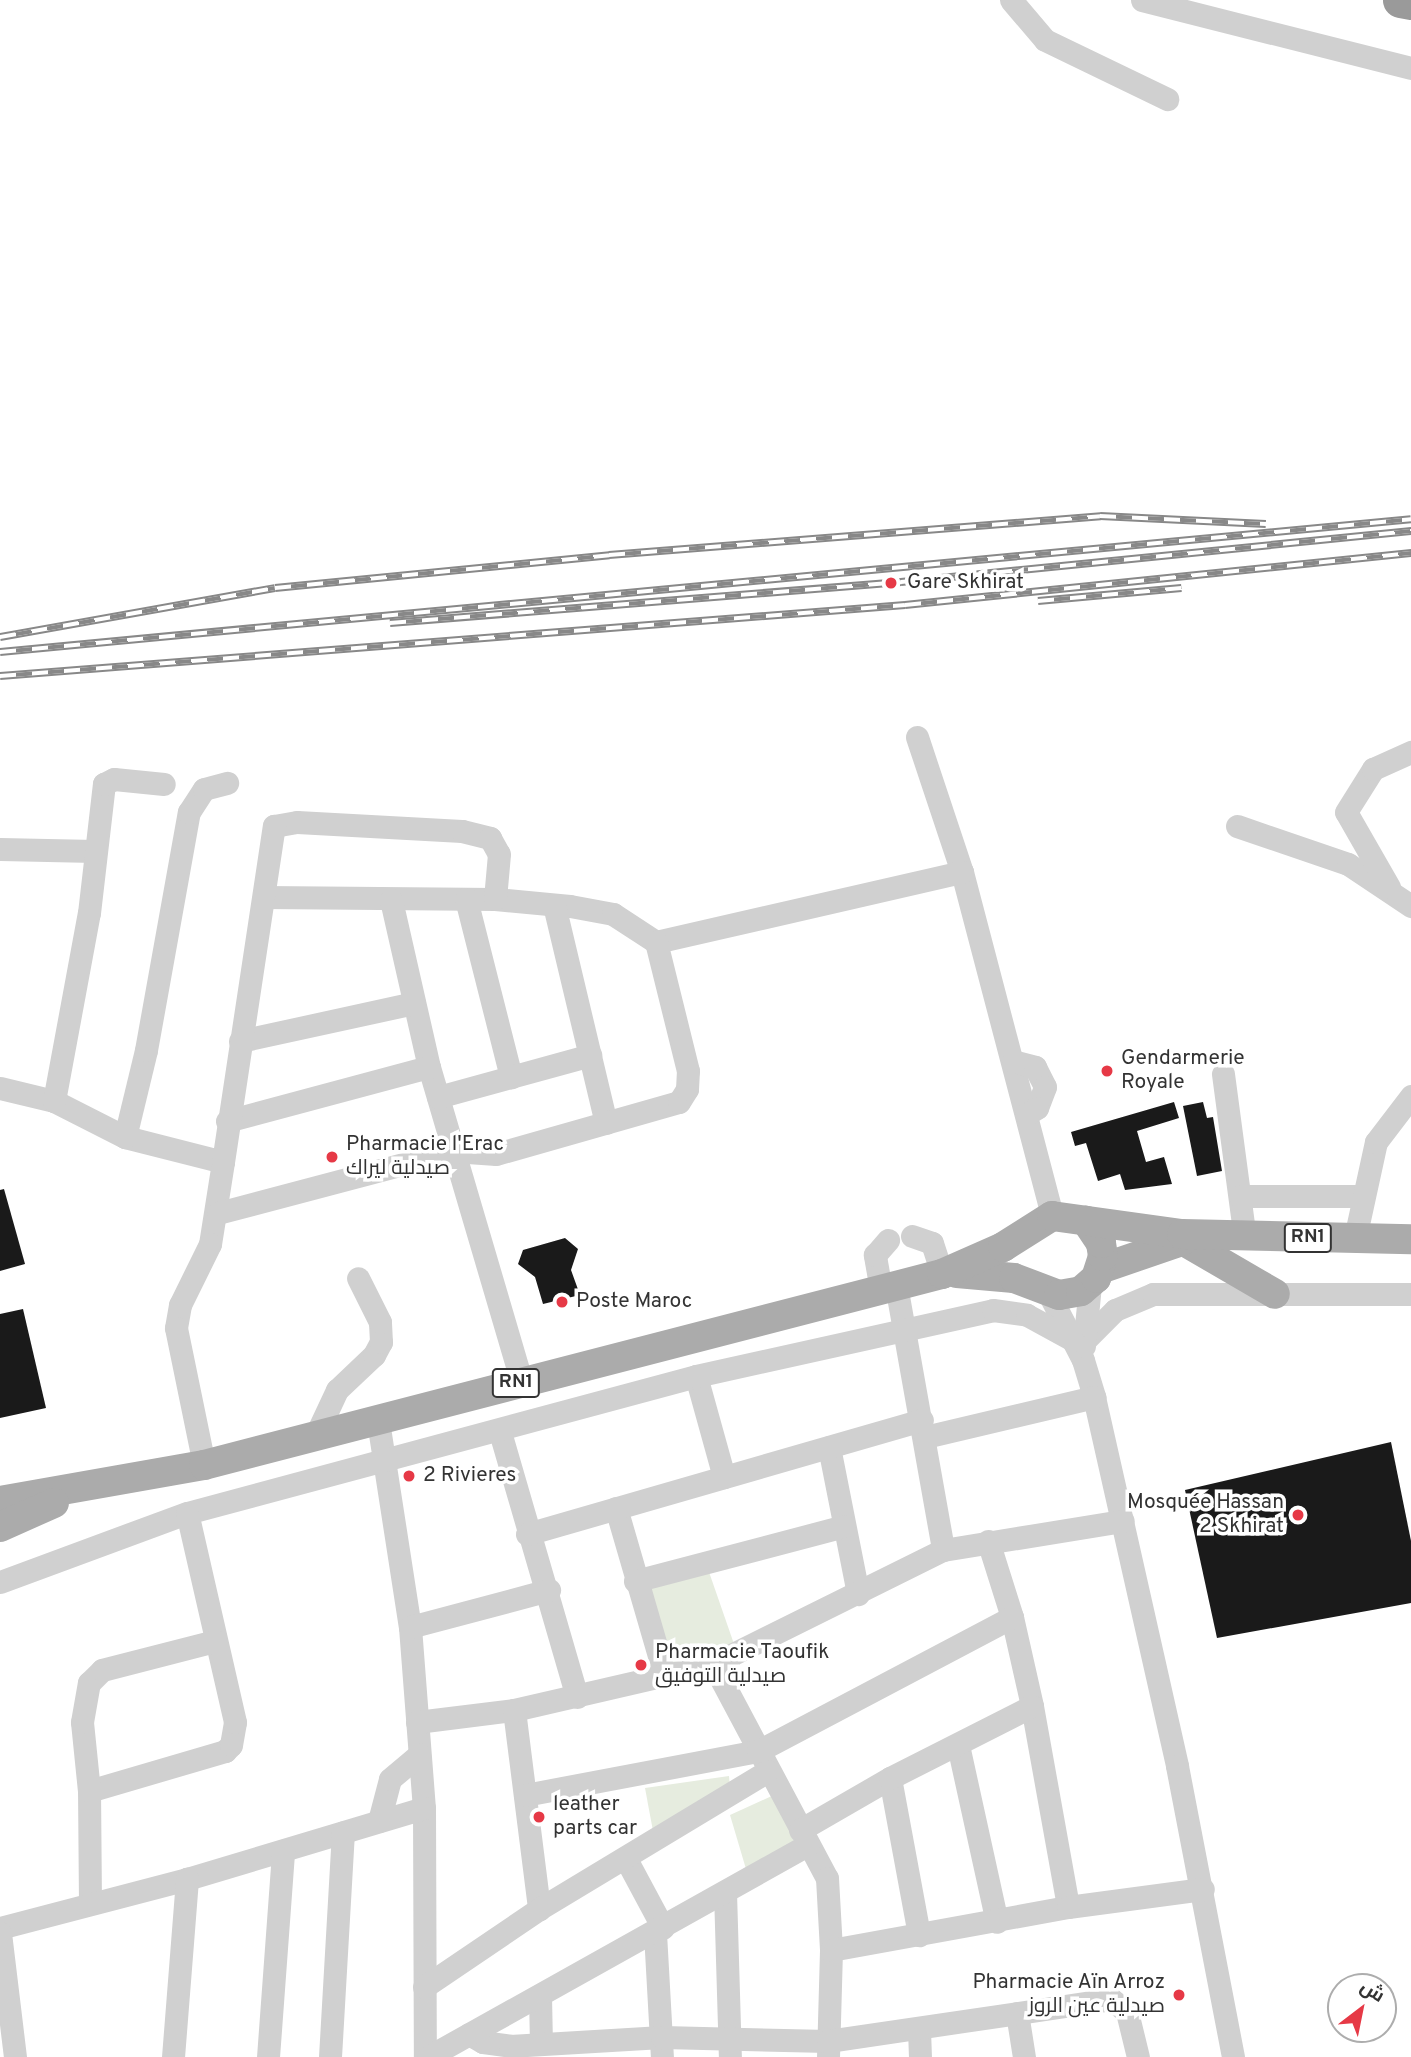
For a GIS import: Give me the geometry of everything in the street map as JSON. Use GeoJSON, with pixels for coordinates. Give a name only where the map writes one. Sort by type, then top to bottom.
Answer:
{"type":"FeatureCollection","features":[{"type":"Feature","properties":{"kind":"highway"},"geometry":{"type":"LineString","coordinates":[[1400,0],[1411,2]]}},
{"type":"Feature","properties":{"kind":"main road","name":"RN1"},"geometry":{"type":"LineString","coordinates":[[0,1501],[90,1489],[204,1465],[942,1274],[1041,1223],[1086,1221],[1195,1238],[1411,1239]]}},
{"type":"Feature","properties":{"kind":"main road"},"geometry":{"type":"LineString","coordinates":[[1086,1221],[1101,1243],[1095,1277]]}},
{"type":"Feature","properties":{"kind":"main road"},"geometry":{"type":"LineString","coordinates":[[1041,1223],[1025,1241],[1024,1266],[1042,1289]]}},
{"type":"Feature","properties":{"kind":"main road","name":"RN1"},"geometry":{"type":"LineString","coordinates":[[942,1274],[991,1273],[1070,1295],[1095,1277],[1195,1238]]}},
{"type":"Feature","properties":{"kind":"main road"},"geometry":{"type":"LineString","coordinates":[[1195,1238],[1275,1294]]}},
{"type":"Feature","properties":{"kind":"main road","name":"RN1"},"geometry":{"type":"LineString","coordinates":[[0,1527],[90,1489]]}},
{"type":"Feature","properties":{"kind":"street"},"geometry":{"type":"LineString","coordinates":[[1011,0],[1045,40],[1167,99]]}},
{"type":"Feature","properties":{"kind":"street"},"geometry":{"type":"LineString","coordinates":[[1142,0],[1411,68]]}},
{"type":"Feature","properties":{"kind":"street"},"geometry":{"type":"LineString","coordinates":[[917,737],[962,872],[1027,1114],[1041,1223]]}},
{"type":"Feature","properties":{"kind":"street"},"geometry":{"type":"LineString","coordinates":[[1402,901],[1346,812],[1373,769],[1411,752]]}},
{"type":"Feature","properties":{"kind":"street"},"geometry":{"type":"LineString","coordinates":[[54,1101],[89,913],[104,784],[114,779],[164,784]]}},
{"type":"Feature","properties":{"kind":"street"},"geometry":{"type":"LineString","coordinates":[[125,1137],[146,1050],[189,811],[204,789],[226,783]]}},
{"type":"Feature","properties":{"kind":"street"},"geometry":{"type":"LineString","coordinates":[[204,1465],[176,1328],[180,1305],[210,1244],[218,1213],[227,1121],[264,897],[270,830],[283,822],[462,831],[490,838],[499,853],[495,899]]}},
{"type":"Feature","properties":{"kind":"street"},"geometry":{"type":"LineString","coordinates":[[1237,826],[1348,864],[1402,901]]}},
{"type":"Feature","properties":{"kind":"street"},"geometry":{"type":"LineString","coordinates":[[0,849],[95,851]]}},
{"type":"Feature","properties":{"kind":"street"},"geometry":{"type":"LineString","coordinates":[[656,942],[962,872]]}},
{"type":"Feature","properties":{"kind":"street"},"geometry":{"type":"LineString","coordinates":[[218,1213],[453,1151],[496,1154],[679,1102],[687,1089],[688,1071],[656,942],[637,926],[613,914],[495,899],[264,897]]}},
{"type":"Feature","properties":{"kind":"street"},"geometry":{"type":"LineString","coordinates":[[466,899],[511,1077]]}},
{"type":"Feature","properties":{"kind":"street"},"geometry":{"type":"LineString","coordinates":[[391,900],[429,1067],[522,1382]]}},
{"type":"Feature","properties":{"kind":"street"},"geometry":{"type":"LineString","coordinates":[[554,905],[606,1123]]}},
{"type":"Feature","properties":{"kind":"street"},"geometry":{"type":"LineString","coordinates":[[240,1041],[414,1003]]}},
{"type":"Feature","properties":{"kind":"street"},"geometry":{"type":"LineString","coordinates":[[438,1097],[590,1055]]}},
{"type":"Feature","properties":{"kind":"street"},"geometry":{"type":"LineString","coordinates":[[227,1121],[429,1067]]}},
{"type":"Feature","properties":{"kind":"street"},"geometry":{"type":"LineString","coordinates":[[1223,1074],[1245,1238]]}},
{"type":"Feature","properties":{"kind":"street"},"geometry":{"type":"LineString","coordinates":[[0,1088],[54,1101],[125,1137],[223,1162]]}},
{"type":"Feature","properties":{"kind":"street"},"geometry":{"type":"LineString","coordinates":[[1355,1238],[1361,1196],[1376,1142],[1411,1096]]}},
{"type":"Feature","properties":{"kind":"street"},"geometry":{"type":"LineString","coordinates":[[1240,1196],[1361,1196]]}},
{"type":"Feature","properties":{"kind":"street"},"geometry":{"type":"LineString","coordinates":[[912,1236],[932,1243],[942,1274]]}},
{"type":"Feature","properties":{"kind":"street"},"geometry":{"type":"LineString","coordinates":[[888,1240],[875,1255],[906,1329],[943,1550]]}},
{"type":"Feature","properties":{"kind":"street"},"geometry":{"type":"LineString","coordinates":[[1080,1347],[1095,1277]]}},
{"type":"Feature","properties":{"kind":"street"},"geometry":{"type":"LineString","coordinates":[[316,1437],[337,1390],[374,1355],[381,1342],[380,1322],[358,1278]]}},
{"type":"Feature","properties":{"kind":"street"},"geometry":{"type":"LineString","coordinates":[[1042,1289],[1080,1347],[1094,1397],[1203,1889],[1233,2057]]}},
{"type":"Feature","properties":{"kind":"street"},"geometry":{"type":"LineString","coordinates":[[1080,1347],[1115,1310],[1139,1297],[1411,1294]]}},
{"type":"Feature","properties":{"kind":"street"},"geometry":{"type":"LineString","coordinates":[[0,1582],[187,1513],[385,1459],[500,1432],[696,1376],[906,1329],[1005,1310],[1038,1320],[1080,1347]]}},
{"type":"Feature","properties":{"kind":"street"},"geometry":{"type":"LineString","coordinates":[[696,1376],[724,1477]]}},
{"type":"Feature","properties":{"kind":"street"},"geometry":{"type":"LineString","coordinates":[[527,1534],[830,1447],[1094,1397]]}},
{"type":"Feature","properties":{"kind":"street"},"geometry":{"type":"LineString","coordinates":[[378,1421],[410,1626],[424,1808],[426,2057],[659,1931],[725,1892],[890,1778],[1032,1706]]}},
{"type":"Feature","properties":{"kind":"street"},"geometry":{"type":"LineString","coordinates":[[500,1432],[527,1534],[549,1590],[578,1697]]}},
{"type":"Feature","properties":{"kind":"street"},"geometry":{"type":"LineString","coordinates":[[830,1447],[858,1594]]}},
{"type":"Feature","properties":{"kind":"street"},"geometry":{"type":"LineString","coordinates":[[616,1508],[665,1677]]}},
{"type":"Feature","properties":{"kind":"street"},"geometry":{"type":"LineString","coordinates":[[89,1791],[225,1751],[231,1745],[235,1722],[187,1513]]}},
{"type":"Feature","properties":{"kind":"street"},"geometry":{"type":"LineString","coordinates":[[417,1722],[514,1710],[713,1664],[943,1550],[1123,1521]]}},
{"type":"Feature","properties":{"kind":"street"},"geometry":{"type":"LineString","coordinates":[[635,1581],[844,1526]]}},
{"type":"Feature","properties":{"kind":"street"},"geometry":{"type":"LineString","coordinates":[[988,1541],[1012,1617],[1032,1706],[1068,1907]]}},
{"type":"Feature","properties":{"kind":"street"},"geometry":{"type":"LineString","coordinates":[[410,1626],[549,1590]]}},
{"type":"Feature","properties":{"kind":"street"},"geometry":{"type":"LineString","coordinates":[[424,1987],[539,1909],[626,1859],[763,1761],[1012,1617]]}},
{"type":"Feature","properties":{"kind":"street"},"geometry":{"type":"LineString","coordinates":[[90,1903],[89,1791],[82,1722],[89,1684],[102,1670],[215,1641]]}},
{"type":"Feature","properties":{"kind":"street"},"geometry":{"type":"LineString","coordinates":[[713,1664],[827,1878],[831,1950],[828,2049]]}},
{"type":"Feature","properties":{"kind":"street"},"geometry":{"type":"LineString","coordinates":[[514,1710],[539,1909]]}},
{"type":"Feature","properties":{"kind":"street"},"geometry":{"type":"LineString","coordinates":[[958,1745],[997,1922]]}},
{"type":"Feature","properties":{"kind":"street"},"geometry":{"type":"LineString","coordinates":[[379,1821],[390,1779],[419,1755]]}},
{"type":"Feature","properties":{"kind":"street"},"geometry":{"type":"LineString","coordinates":[[525,1795],[763,1761]]}},
{"type":"Feature","properties":{"kind":"street"},"geometry":{"type":"LineString","coordinates":[[890,1778],[919,1935]]}},
{"type":"Feature","properties":{"kind":"street"},"geometry":{"type":"LineString","coordinates":[[15,2057],[0,1931],[90,1903],[187,1879],[424,1808]]}},
{"type":"Feature","properties":{"kind":"street"},"geometry":{"type":"LineString","coordinates":[[330,2057],[343,1832]]}},
{"type":"Feature","properties":{"kind":"street"},"geometry":{"type":"LineString","coordinates":[[268,2057],[283,1851]]}},
{"type":"Feature","properties":{"kind":"street"},"geometry":{"type":"LineString","coordinates":[[626,1859],[659,1931],[662,2047]]}},
{"type":"Feature","properties":{"kind":"street"},"geometry":{"type":"LineString","coordinates":[[173,2057],[187,1879]]}},
{"type":"Feature","properties":{"kind":"street"},"geometry":{"type":"LineString","coordinates":[[831,1950],[1068,1907],[1203,1889]]}},
{"type":"Feature","properties":{"kind":"street"},"geometry":{"type":"LineString","coordinates":[[725,1892],[729,2047]]}},
{"type":"Feature","properties":{"kind":"street"},"geometry":{"type":"LineString","coordinates":[[540,1996],[541,2044]]}},
{"type":"Feature","properties":{"kind":"street"},"geometry":{"type":"LineString","coordinates":[[469,2034],[497,2045],[541,2044],[590,2049],[828,2049],[919,2029],[1017,2013],[1119,2001],[1127,2012],[1138,2057]]}},
{"type":"Feature","properties":{"kind":"street"},"geometry":{"type":"LineString","coordinates":[[1017,2013],[1024,2057]]}},
{"type":"Feature","properties":{"kind":"street"},"geometry":{"type":"LineString","coordinates":[[919,2029],[920,2057]]}},
{"type":"Feature","properties":{"kind":"shaded area"},"geometry":{"type":"Polygon","coordinates":[[[709,1572],[734,1644],[671,1667],[647,1588],[709,1572]]]}},
{"type":"Feature","properties":{"kind":"shaded area"},"geometry":{"type":"Polygon","coordinates":[[[729,1776],[730,1788],[655,1842],[645,1788],[729,1776]]]}},
{"type":"Feature","properties":{"kind":"shaded area"},"geometry":{"type":"Polygon","coordinates":[[[774,1795],[796,1840],[746,1869],[730,1815],[774,1795]]]}},
{"type":"Feature","properties":{"kind":"building"},"geometry":{"type":"Polygon","coordinates":[[[1174,1102],[1179,1118],[1137,1131],[1146,1162],[1164,1157],[1172,1184],[1125,1190],[1120,1174],[1098,1181],[1086,1143],[1075,1146],[1071,1132],[1174,1102]]]}},
{"type":"Feature","properties":{"kind":"building"},"geometry":{"type":"Polygon","coordinates":[[[1203,1102],[1207,1118],[1213,1117],[1222,1171],[1197,1176],[1183,1106],[1203,1102]]]}},
{"type":"Feature","properties":{"kind":"building"},"geometry":{"type":"Polygon","coordinates":[[[4,1189],[25,1264],[0,1271],[0,1190],[4,1189]]]}},
{"type":"Feature","properties":{"kind":"building"},"geometry":{"type":"Polygon","coordinates":[[[565,1238],[578,1249],[571,1270],[580,1295],[543,1304],[535,1277],[518,1264],[523,1250],[565,1238]]]}},
{"type":"Feature","properties":{"kind":"building"},"geometry":{"type":"Polygon","coordinates":[[[23,1309],[46,1408],[0,1418],[0,1314],[23,1309]]]}},
{"type":"Feature","properties":{"kind":"building","name":"Mosquée Hassan 2 Skhirat"},"geometry":{"type":"Polygon","coordinates":[[[1391,1442],[1411,1541],[1411,1603],[1217,1638],[1185,1490],[1391,1442]]]}},
{"type":"Feature","properties":{"kind":"railway"},"geometry":{"type":"LineString","coordinates":[[0,637],[275,588],[609,555],[1100,516],[1266,524]]}},
{"type":"Feature","properties":{"kind":"railway"},"geometry":{"type":"LineString","coordinates":[[0,652],[1411,519]]}},
{"type":"Feature","properties":{"kind":"railway"},"geometry":{"type":"LineString","coordinates":[[390,623],[901,582],[1411,531]]}},
{"type":"Feature","properties":{"kind":"railway"},"geometry":{"type":"LineString","coordinates":[[0,676],[905,605],[1411,553]]}},
{"type":"Feature","properties":{"kind":"railway"},"geometry":{"type":"LineString","coordinates":[[1038,601],[1181,588]]}},
{"type":"Feature","properties":{"kind":"place","name":"Gare Skhirat"},"geometry":{"type":"Point","coordinates":[891,583]}},
{"type":"Feature","properties":{"kind":"place","name":"Gendarmerie Royale"},"geometry":{"type":"Point","coordinates":[1107,1071]}},
{"type":"Feature","properties":{"kind":"place","name":"Pharmacie l'Erac صيدلية ليراك"},"geometry":{"type":"Point","coordinates":[332,1157]}},
{"type":"Feature","properties":{"kind":"place","name":"Poste Maroc"},"geometry":{"type":"Point","coordinates":[562,1302]}},
{"type":"Feature","properties":{"kind":"place","name":"2 Rivieres"},"geometry":{"type":"Point","coordinates":[409,1476]}},
{"type":"Feature","properties":{"kind":"place","name":"Mosquée Hassan 2 Skhirat"},"geometry":{"type":"Point","coordinates":[1298,1515]}},
{"type":"Feature","properties":{"kind":"place","name":"Pharmacie Taoufik صيدلية التوفيق"},"geometry":{"type":"Point","coordinates":[641,1665]}},
{"type":"Feature","properties":{"kind":"place","name":"leather parts car"},"geometry":{"type":"Point","coordinates":[539,1817]}},
{"type":"Feature","properties":{"kind":"place","name":"Pharmacie Aïn Arroz صيدلية عين الروز"},"geometry":{"type":"Point","coordinates":[1179,1995]}}]}
